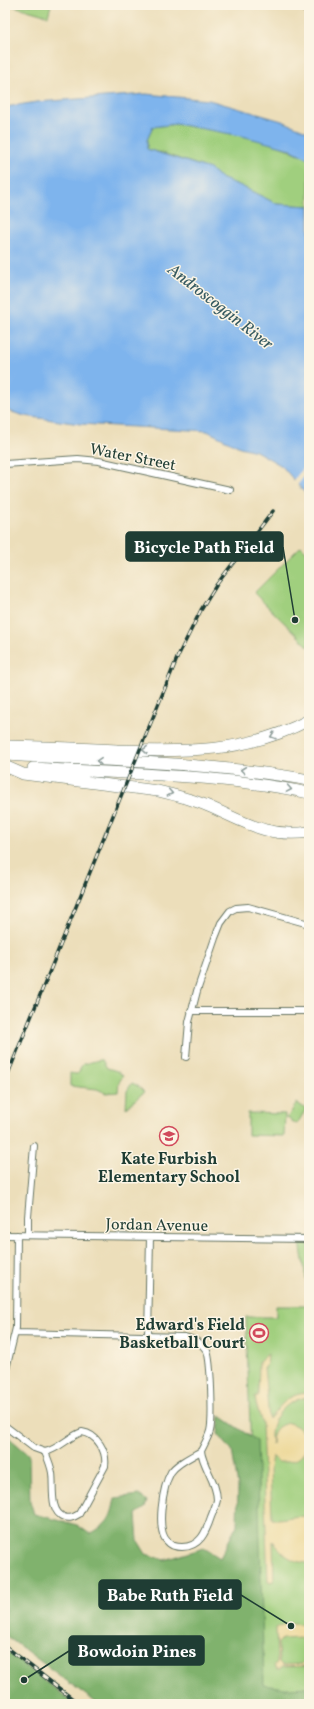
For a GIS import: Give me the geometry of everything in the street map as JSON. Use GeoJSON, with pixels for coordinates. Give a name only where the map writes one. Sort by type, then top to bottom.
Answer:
{"type":"FeatureCollection","features":[{"type":"Feature","properties":{"kind":"highway"},"geometry":{"type":"LineString","coordinates":[[5,746],[155,751],[228,748],[252,742],[290,729],[309,720]]}},
{"type":"Feature","properties":{"kind":"highway"},"geometry":{"type":"LineString","coordinates":[[5,755],[213,767],[262,772],[309,780]]}},
{"type":"Feature","properties":{"kind":"highway"},"geometry":{"type":"LineString","coordinates":[[6,767],[219,779],[268,785],[309,793]]}},
{"type":"Feature","properties":{"kind":"highway"},"geometry":{"type":"LineString","coordinates":[[6,767],[23,774],[158,791],[176,795],[210,807],[257,828],[278,832],[304,832]]}},
{"type":"Feature","properties":{"kind":"main road"},"geometry":{"type":"LineString","coordinates":[[300,5],[309,10]]}},
{"type":"Feature","properties":{"kind":"street","name":"Water Street"},"geometry":{"type":"LineString","coordinates":[[5,464],[78,459],[99,461],[230,490]]}},
{"type":"Feature","properties":{"kind":"street"},"geometry":{"type":"LineString","coordinates":[[186,1057],[187,1030],[191,1011],[215,938],[221,923],[230,911],[236,908],[248,907],[309,924]]}},
{"type":"Feature","properties":{"kind":"street"},"geometry":{"type":"LineString","coordinates":[[191,1011],[309,1011]]}},
{"type":"Feature","properties":{"kind":"street"},"geometry":{"type":"LineString","coordinates":[[28,1234],[34,1146]]}},
{"type":"Feature","properties":{"kind":"street","name":"Jordan Avenue"},"geometry":{"type":"LineString","coordinates":[[5,1235],[28,1234],[309,1239]]}},
{"type":"Feature","properties":{"kind":"street"},"geometry":{"type":"LineString","coordinates":[[5,1374],[16,1333],[17,1235]]}},
{"type":"Feature","properties":{"kind":"street"},"geometry":{"type":"LineString","coordinates":[[148,1336],[150,1237]]}},
{"type":"Feature","properties":{"kind":"street"},"geometry":{"type":"LineString","coordinates":[[16,1333],[190,1338],[202,1345],[206,1350],[209,1358],[210,1374],[210,1430],[200,1451],[171,1472],[166,1487],[161,1514],[161,1526],[165,1540],[174,1546],[192,1545],[202,1538],[217,1501],[214,1486],[200,1451]]}},
{"type":"Feature","properties":{"kind":"street"},"geometry":{"type":"LineString","coordinates":[[5,1426],[34,1448],[45,1452],[54,1450],[70,1438],[82,1432],[92,1436],[104,1451],[106,1458],[105,1466],[79,1514],[73,1518],[62,1516],[55,1506],[52,1468],[45,1452]]}},
{"type":"Feature","properties":{"kind":"green space"},"geometry":{"type":"Polygon","coordinates":[[[10,5],[51,5],[48,16],[10,5]]]}},
{"type":"Feature","properties":{"kind":"green space"},"geometry":{"type":"Polygon","coordinates":[[[176,124],[261,140],[277,145],[309,159],[309,206],[277,204],[221,178],[210,169],[159,152],[147,150],[147,140],[153,127],[176,124]]]}},
{"type":"Feature","properties":{"kind":"green space"},"geometry":{"type":"Polygon","coordinates":[[[301,546],[309,554],[309,647],[254,593],[301,546]]]}},
{"type":"Feature","properties":{"kind":"green space"},"geometry":{"type":"Polygon","coordinates":[[[102,1060],[107,1068],[117,1071],[123,1076],[119,1082],[118,1092],[106,1093],[97,1089],[70,1086],[70,1073],[77,1074],[83,1064],[102,1060]]]}},
{"type":"Feature","properties":{"kind":"green space"},"geometry":{"type":"Polygon","coordinates":[[[132,1083],[144,1092],[126,1108],[127,1091],[132,1083]]]}},
{"type":"Feature","properties":{"kind":"green space"},"geometry":{"type":"Polygon","coordinates":[[[297,1103],[306,1109],[297,1124],[287,1118],[297,1103]]]}},
{"type":"Feature","properties":{"kind":"green space"},"geometry":{"type":"Polygon","coordinates":[[[248,1113],[285,1114],[284,1136],[248,1135],[248,1113]]]}},
{"type":"Feature","properties":{"kind":"green space"},"geometry":{"type":"Polygon","coordinates":[[[300,1242],[309,1242],[309,1297],[300,1242]]]}},
{"type":"Feature","properties":{"kind":"green space"},"geometry":{"type":"Polygon","coordinates":[[[276,1306],[309,1306],[309,1692],[260,1693],[246,1317],[276,1317],[276,1306]]]}},
{"type":"Feature","properties":{"kind":"green space"},"geometry":{"type":"Polygon","coordinates":[[[220,1416],[257,1441],[264,1685],[285,1688],[309,1687],[309,1704],[98,1704],[5,1635],[5,1434],[29,1455],[30,1501],[34,1514],[77,1525],[90,1534],[101,1527],[108,1520],[115,1498],[139,1495],[147,1501],[145,1508],[136,1514],[138,1541],[146,1554],[165,1560],[204,1548],[220,1558],[237,1525],[238,1486],[232,1451],[218,1434],[220,1416]]]}},
{"type":"Feature","properties":{"kind":"green space"},"geometry":{"type":"Polygon","coordinates":[[[5,1650],[13,1656],[75,1704],[5,1704],[5,1650]]]}},
{"type":"Feature","properties":{"kind":"sand"},"geometry":{"type":"Polygon","coordinates":[[[268,1354],[267,1364],[264,1367],[269,1419],[282,1404],[290,1398],[295,1395],[309,1393],[309,1397],[293,1402],[280,1413],[272,1427],[271,1435],[272,1444],[274,1433],[278,1427],[289,1423],[297,1427],[303,1432],[306,1438],[304,1452],[294,1461],[278,1462],[272,1456],[270,1468],[272,1519],[300,1516],[309,1517],[309,1563],[303,1563],[288,1557],[273,1541],[274,1581],[268,1582],[262,1423],[255,1396],[258,1396],[259,1362],[268,1354]]]}},
{"type":"Feature","properties":{"kind":"sand"},"geometry":{"type":"Polygon","coordinates":[[[294,1623],[303,1625],[309,1629],[309,1666],[282,1667],[280,1670],[277,1670],[274,1666],[277,1662],[276,1628],[284,1624],[294,1623]],[[301,1638],[282,1639],[278,1643],[279,1662],[282,1665],[302,1664],[305,1660],[304,1642],[301,1638]]]}},
{"type":"Feature","properties":{"kind":"water","name":"Androscoggin River"},"geometry":{"type":"Polygon","coordinates":[[[146,94],[209,100],[282,121],[309,132],[309,159],[290,149],[242,136],[176,124],[153,127],[147,140],[147,149],[210,169],[221,178],[277,204],[309,206],[309,498],[282,466],[256,451],[240,447],[207,431],[80,424],[25,416],[5,410],[5,107],[37,102],[146,94]]]}},
{"type":"Feature","properties":{"kind":"pier"},"geometry":{"type":"Polygon","coordinates":[[[309,461],[309,470],[296,487],[292,482],[309,461]]]}},
{"type":"Feature","properties":{"kind":"railway"},"geometry":{"type":"LineString","coordinates":[[5,1081],[178,656],[201,610],[217,584],[273,511]]}},
{"type":"Feature","properties":{"kind":"railway"},"geometry":{"type":"LineString","coordinates":[[5,1646],[79,1704]]}},
{"type":"Feature","properties":{"kind":"place","name":"Bicycle Path Field"},"geometry":{"type":"Point","coordinates":[295,620]}},
{"type":"Feature","properties":{"kind":"place","name":"Kate Furbish Elementary School"},"geometry":{"type":"Point","coordinates":[169,1136]}},
{"type":"Feature","properties":{"kind":"place","name":"Edward's Field Basketball Court"},"geometry":{"type":"Point","coordinates":[259,1333]}},
{"type":"Feature","properties":{"kind":"place","name":"Babe Ruth Field"},"geometry":{"type":"Point","coordinates":[291,1626]}},
{"type":"Feature","properties":{"kind":"place","name":"Bowdoin Pines"},"geometry":{"type":"Point","coordinates":[24,1680]}}]}
